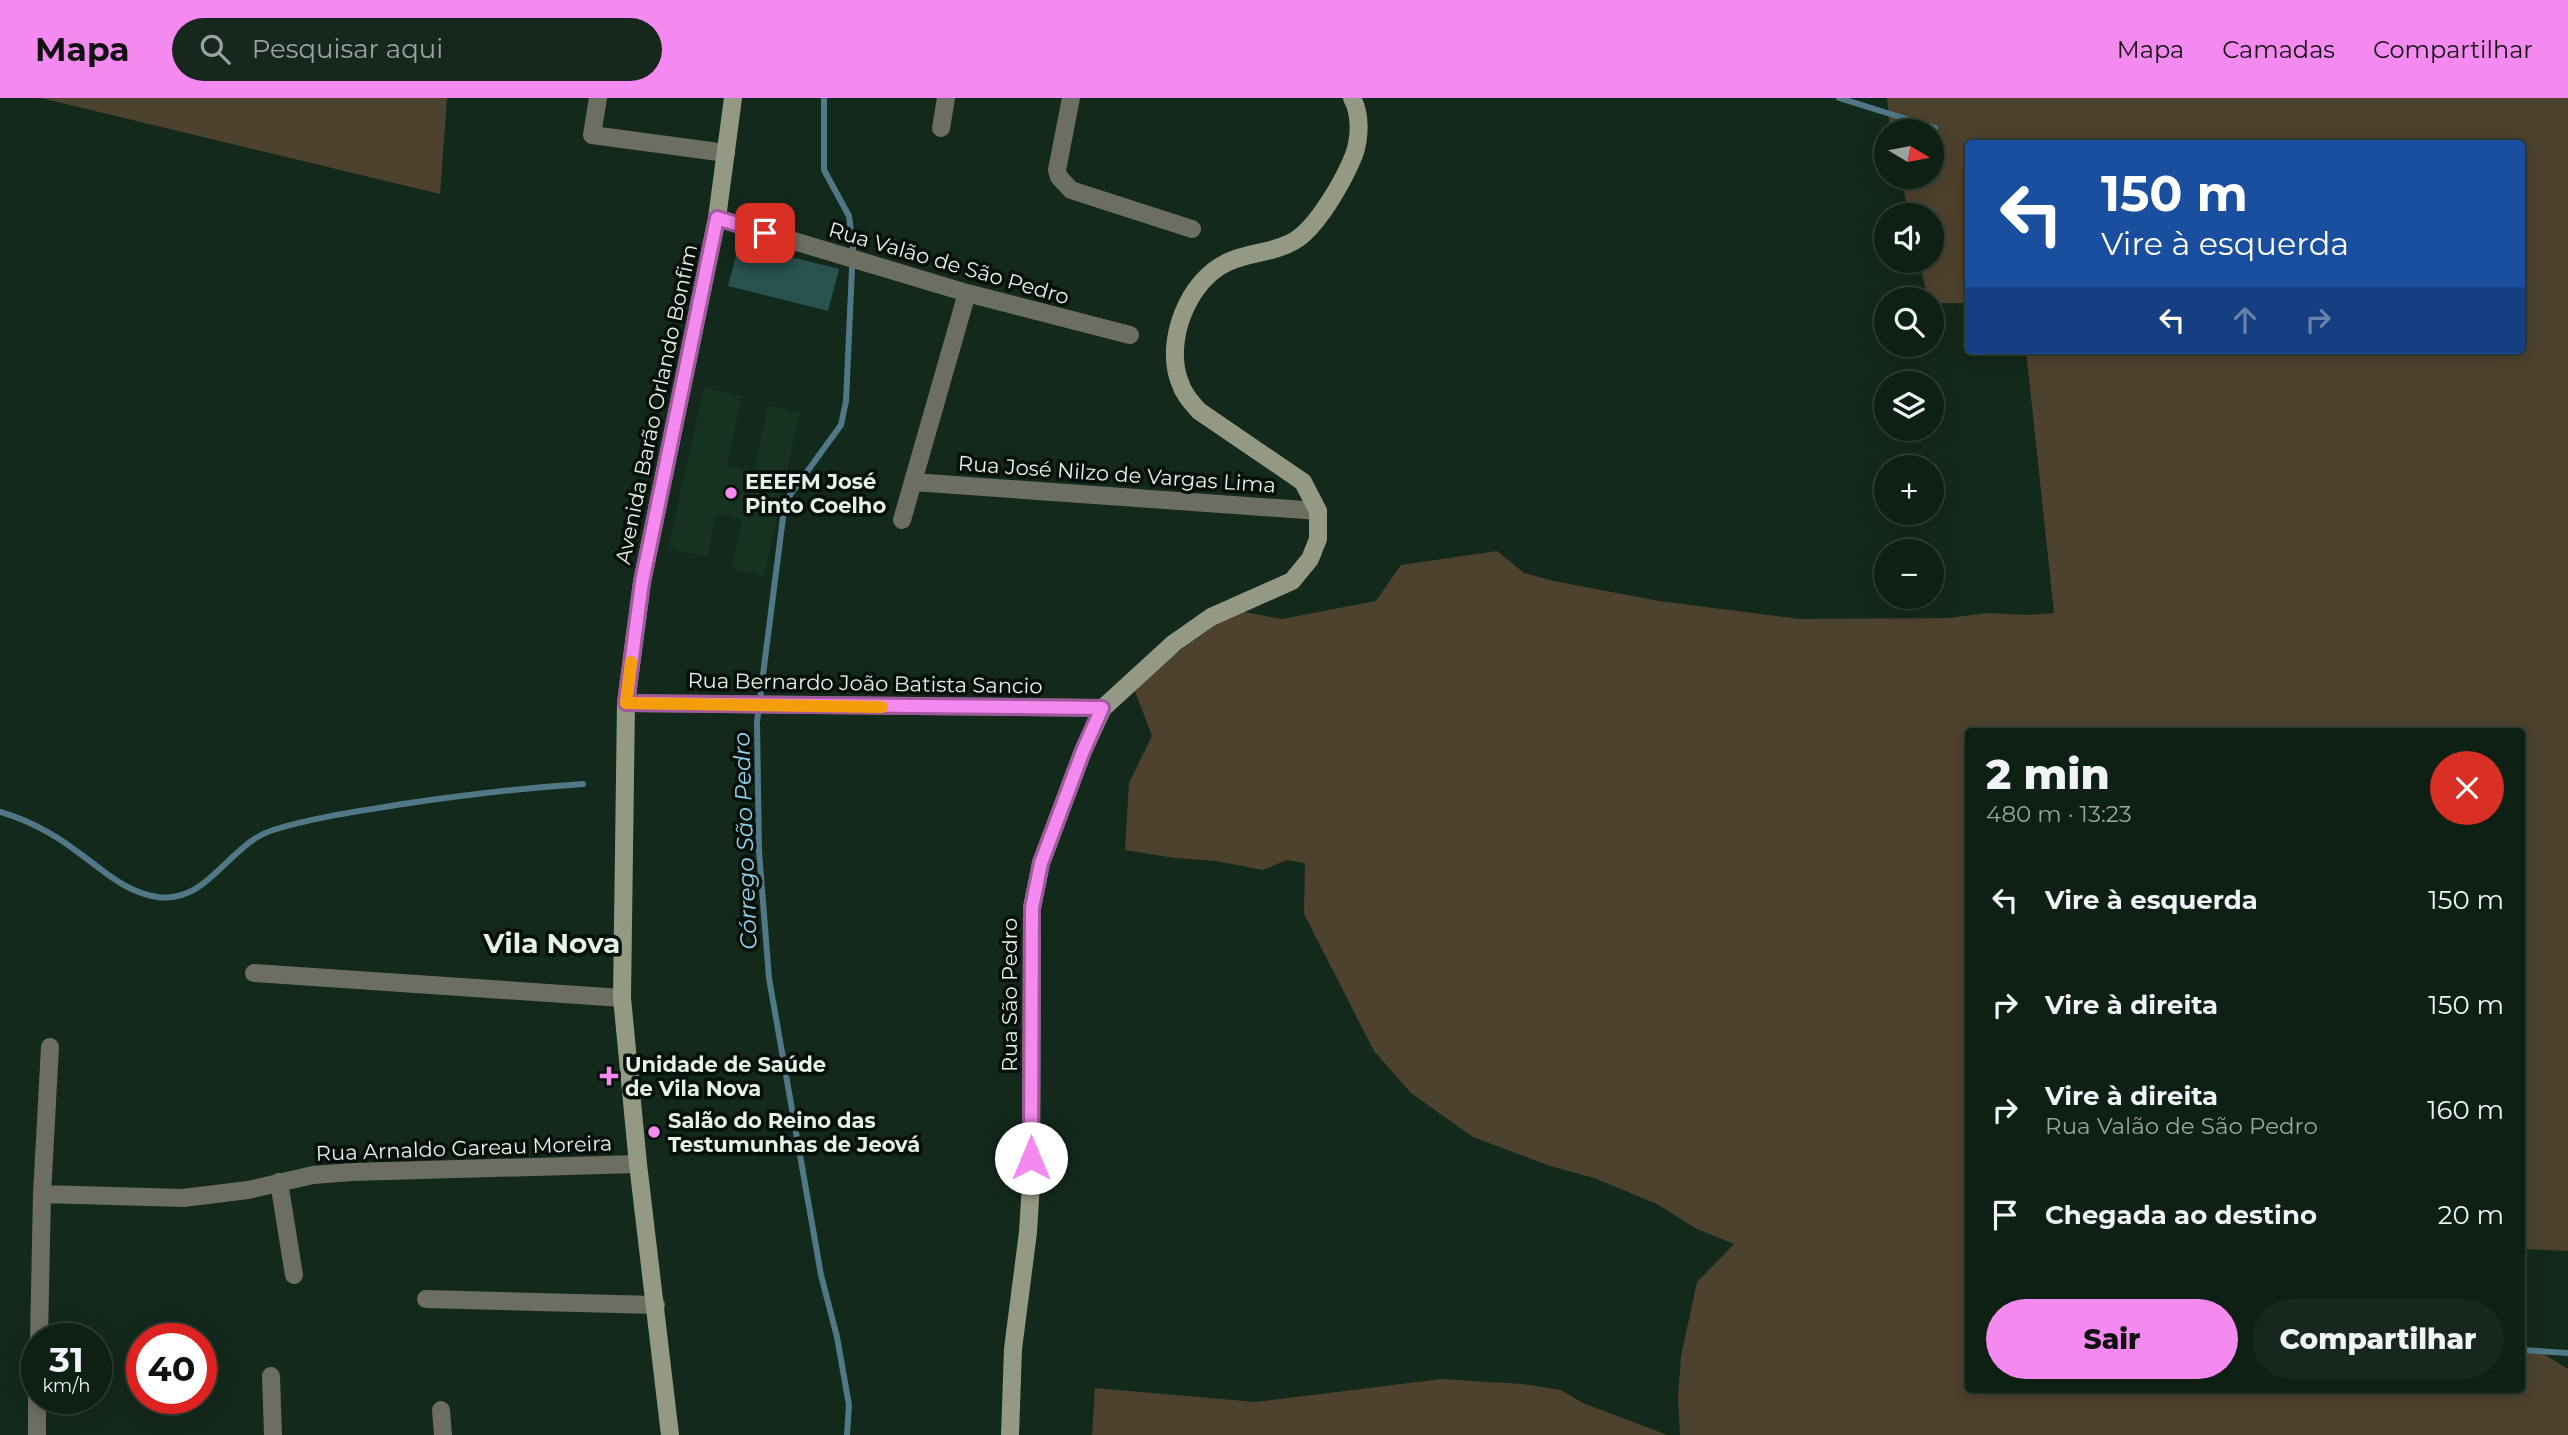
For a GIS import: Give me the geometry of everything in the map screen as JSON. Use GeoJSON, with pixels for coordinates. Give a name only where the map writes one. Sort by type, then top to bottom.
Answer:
{"type":"FeatureCollection","features":[{"type":"Feature","properties":{"kind":"street"},"geometry":{"type":"LineString","coordinates":[[598,98],[592,135],[726,153]]}},
{"type":"Feature","properties":{"kind":"street","name":"Avenida Barão Orlando Bonfim"},"geometry":{"type":"LineString","coordinates":[[670,1435],[638,1164],[622,998],[626,703],[642,582],[717,218],[733,98]]}},
{"type":"Feature","properties":{"kind":"street"},"geometry":{"type":"LineString","coordinates":[[941,128],[946,98]]}},
{"type":"Feature","properties":{"kind":"street"},"geometry":{"type":"LineString","coordinates":[[1071,98],[1057,170],[1064,184],[1071,190],[1192,229]]}},
{"type":"Feature","properties":{"kind":"street"},"geometry":{"type":"LineString","coordinates":[[1318,511],[1303,482],[1199,411],[1186,397],[1178,380],[1175,360],[1181,317],[1203,281],[1228,262],[1296,241],[1321,212],[1354,154],[1358,117],[1352,98]]}},
{"type":"Feature","properties":{"kind":"street","name":"Rua Valão de São Pedro"},"geometry":{"type":"LineString","coordinates":[[717,218],[967,293],[1130,335]]}},
{"type":"Feature","properties":{"kind":"street"},"geometry":{"type":"LineString","coordinates":[[902,520],[967,293]]}},
{"type":"Feature","properties":{"kind":"street","name":"Rua José Nilzo de Vargas Lima"},"geometry":{"type":"LineString","coordinates":[[913,482],[1318,511]]}},
{"type":"Feature","properties":{"kind":"street","name":"Rua São Pedro"},"geometry":{"type":"LineString","coordinates":[[1010,1435],[1013,1349],[1028,1232],[1031,1184],[1032,908],[1041,863],[1102,708],[1174,643],[1211,617],[1292,581],[1315,549],[1320,525],[1318,511]]}},
{"type":"Feature","properties":{"kind":"street","name":"Rua Bernardo João Batista Sancio"},"geometry":{"type":"LineString","coordinates":[[626,703],[1102,708]]}},
{"type":"Feature","properties":{"kind":"street"},"geometry":{"type":"LineString","coordinates":[[254,973],[622,998]]}},
{"type":"Feature","properties":{"kind":"street"},"geometry":{"type":"LineString","coordinates":[[39,1323],[41,1194],[50,1047]]}},
{"type":"Feature","properties":{"kind":"street","name":"Rua Arnaldo Gareau Moreira"},"geometry":{"type":"LineString","coordinates":[[41,1194],[183,1198],[352,1172],[638,1164]]}},
{"type":"Feature","properties":{"kind":"street"},"geometry":{"type":"LineString","coordinates":[[279,1182],[294,1275]]}},
{"type":"Feature","properties":{"kind":"street"},"geometry":{"type":"LineString","coordinates":[[426,1299],[656,1305]]}},
{"type":"Feature","properties":{"kind":"street"},"geometry":{"type":"LineString","coordinates":[[271,1376],[273,1435]]}},
{"type":"Feature","properties":{"kind":"street"},"geometry":{"type":"LineString","coordinates":[[441,1410],[443,1435]]}},
{"type":"Feature","properties":{"kind":"street"},"geometry":{"type":"LineString","coordinates":[[37,1414],[37,1435]]}},
{"type":"Feature","properties":{"kind":"shaded area"},"geometry":{"type":"Polygon","coordinates":[[[41,98],[447,98],[440,194],[41,98]]]}},
{"type":"Feature","properties":{"kind":"shaded area"},"geometry":{"type":"Polygon","coordinates":[[[1887,98],[2568,98],[2568,1251],[2525,1249],[2525,728],[1965,728],[1965,1393],[2525,1393],[2525,1347],[2542,1353],[2568,1369],[2568,1435],[1680,1435],[1678,1397],[1681,1356],[1697,1282],[1734,1244],[1697,1229],[1657,1204],[1594,1178],[1547,1165],[1473,1137],[1411,1093],[1374,1051],[1304,914],[1305,863],[1287,860],[1263,870],[1216,861],[1125,850],[1129,783],[1152,736],[1133,686],[1234,610],[1282,619],[1376,601],[1401,565],[1497,551],[1524,573],[1554,581],[1659,601],[1800,619],[1949,618],[1987,613],[2054,613],[2026,354],[2525,354],[2525,140],[1965,140],[1965,303],[1944,303],[1944,287],[1925,287],[1922,273],[1944,273],[1944,203],[1906,203],[1904,189],[1944,189],[1944,119],[1889,119],[1887,98]]]}},
{"type":"Feature","properties":{"kind":"shaded area","name":"EEEFM José Pinto Coelho"},"geometry":{"type":"Polygon","coordinates":[[[704,387],[742,396],[727,466],[754,471],[768,405],[800,412],[764,576],[731,569],[742,520],[717,514],[707,557],[668,549],[704,387]]]}},
{"type":"Feature","properties":{"kind":"shaded area"},"geometry":{"type":"Polygon","coordinates":[[[1441,1379],[1522,1384],[1561,1390],[1583,1403],[1667,1435],[1092,1435],[1095,1388],[1256,1402],[1441,1379]]]}},
{"type":"Feature","properties":{"kind":"building"},"geometry":{"type":"Polygon","coordinates":[[[739,244],[839,269],[828,311],[728,286],[739,244]]]}},
{"type":"Feature","properties":{"kind":"waterway","name":"Córrego São Pedro"},"geometry":{"type":"LineString","coordinates":[[824,98],[824,170],[849,216],[853,247],[846,401],[841,425],[785,502],[757,722],[759,851],[769,978],[821,1275],[837,1337],[849,1405],[847,1435]]}},
{"type":"Feature","properties":{"kind":"waterway"},"geometry":{"type":"LineString","coordinates":[[1839,98],[1906,119]]}},
{"type":"Feature","properties":{"kind":"waterway"},"geometry":{"type":"LineString","coordinates":[[0,812],[49,833],[134,890],[157,897],[175,897],[205,883],[257,837],[289,825],[426,801],[583,784]]}},
{"type":"Feature","properties":{"kind":"waterway"},"geometry":{"type":"LineString","coordinates":[[2525,1350],[2568,1353]]}},
{"type":"Feature","properties":{"kind":"slow traffic"},"geometry":{"type":"LineString","coordinates":[[631,662],[626,703],[882,707]]}},
{"type":"Feature","properties":{"kind":"place","name":"EEEFM José Pinto Coelho"},"geometry":{"type":"Point","coordinates":[731,493]}},
{"type":"Feature","properties":{"kind":"place","name":"Unidade de Saúde de Vila Nova"},"geometry":{"type":"Point","coordinates":[609,1076]}},
{"type":"Feature","properties":{"kind":"place","name":"Salão do Reino das Testumunhas de Jeová"},"geometry":{"type":"Point","coordinates":[654,1132]}},
{"type":"Feature","properties":{"kind":"district","name":"Vila Nova"},"geometry":{"type":"Point","coordinates":[552,943]}},
{"type":"Feature","properties":{"kind":"route"},"geometry":{"type":"LineString","coordinates":[[765,233],[717,218],[642,582],[626,703],[1102,708],[1041,863],[1032,908],[1031,1158]]}}]}
